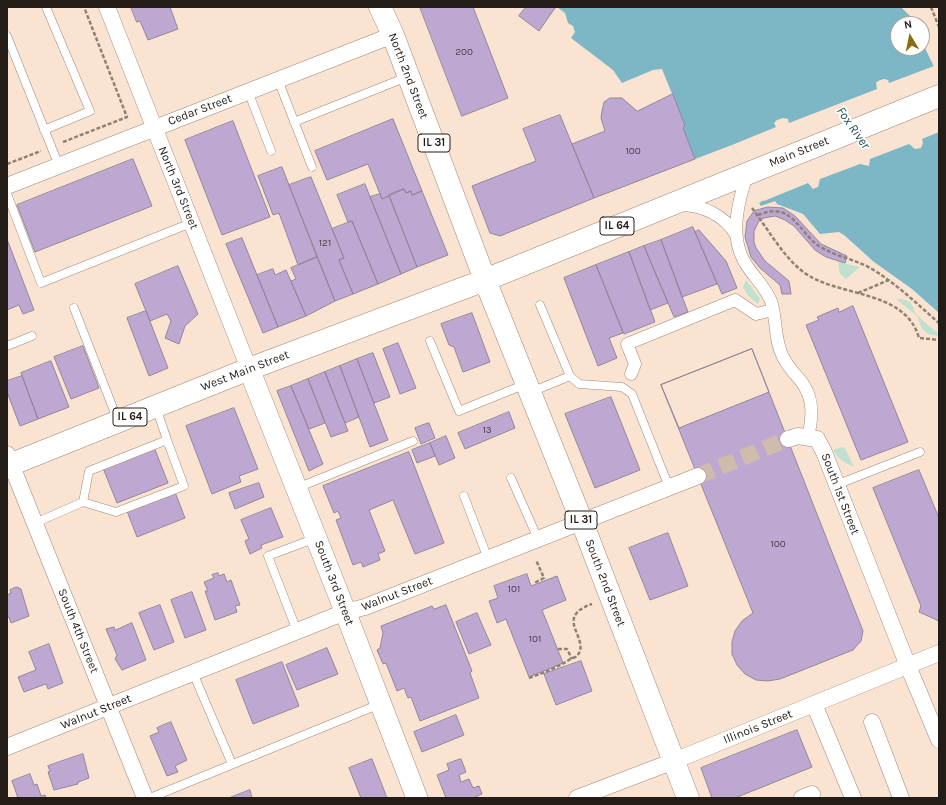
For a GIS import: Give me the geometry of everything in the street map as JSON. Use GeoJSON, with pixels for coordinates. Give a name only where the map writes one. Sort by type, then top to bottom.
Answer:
{"type":"FeatureCollection","features":[{"type":"Feature","properties":{"kind":"main road","name":"North 2nd Street"},"geometry":{"type":"LineString","coordinates":[[380,7],[393,35],[485,280]]}},
{"type":"Feature","properties":{"kind":"main road","name":"Main Street"},"geometry":{"type":"LineString","coordinates":[[748,172],[939,96]]}},
{"type":"Feature","properties":{"kind":"main road","name":"IL 64"},"geometry":{"type":"LineString","coordinates":[[485,280],[748,172]]}},
{"type":"Feature","properties":{"kind":"main road","name":"West Main Street"},"geometry":{"type":"LineString","coordinates":[[8,462],[118,422],[249,369],[485,280]]}},
{"type":"Feature","properties":{"kind":"main road","name":"South 2nd Street"},"geometry":{"type":"LineString","coordinates":[[485,280],[582,522],[688,798]]}},
{"type":"Feature","properties":{"kind":"street","name":"North 3rd Street"},"geometry":{"type":"LineString","coordinates":[[107,7],[249,369]]}},
{"type":"Feature","properties":{"kind":"street","name":"Cedar Street"},"geometry":{"type":"LineString","coordinates":[[7,186],[393,35]]}},
{"type":"Feature","properties":{"kind":"street"},"geometry":{"type":"LineString","coordinates":[[736,235],[738,211],[748,172]]}},
{"type":"Feature","properties":{"kind":"street"},"geometry":{"type":"LineString","coordinates":[[669,205],[698,207],[715,213],[731,227],[736,235],[741,255],[766,291],[773,310],[777,337],[782,355],[792,372],[801,381],[808,393],[812,407],[811,424],[808,436],[798,436],[788,439]]}},
{"type":"Feature","properties":{"kind":"street"},"geometry":{"type":"LineString","coordinates":[[631,374],[635,364],[627,344],[735,300],[756,314],[773,310]]}},
{"type":"Feature","properties":{"kind":"street","name":"South 3rd Street"},"geometry":{"type":"LineString","coordinates":[[249,369],[297,488],[416,798]]}},
{"type":"Feature","properties":{"kind":"street","name":"South 1st Street"},"geometry":{"type":"LineString","coordinates":[[808,436],[817,439],[824,452],[908,666],[939,740]]}},
{"type":"Feature","properties":{"kind":"street","name":"South 4th Street"},"geometry":{"type":"LineString","coordinates":[[8,462],[35,523],[145,798]]}},
{"type":"Feature","properties":{"kind":"street","name":"Walnut Street"},"geometry":{"type":"LineString","coordinates":[[7,747],[345,612],[365,607],[698,476]]}},
{"type":"Feature","properties":{"kind":"street","name":"Illinois Street"},"geometry":{"type":"LineString","coordinates":[[577,798],[674,761],[939,653]]}},
{"type":"Feature","properties":{"kind":"street"},"geometry":{"type":"LineString","coordinates":[[814,704],[853,798]]}},
{"type":"Feature","properties":{"kind":"street"},"geometry":{"type":"LineString","coordinates":[[872,722],[901,798]]}},
{"type":"Feature","properties":{"kind":"lane"},"geometry":{"type":"LineString","coordinates":[[44,130],[90,111],[46,7]]}},
{"type":"Feature","properties":{"kind":"lane"},"geometry":{"type":"LineString","coordinates":[[7,36],[59,166]]}},
{"type":"Feature","properties":{"kind":"lane"},"geometry":{"type":"LineString","coordinates":[[294,122],[408,77]]}},
{"type":"Feature","properties":{"kind":"lane"},"geometry":{"type":"LineString","coordinates":[[278,80],[312,167]]}},
{"type":"Feature","properties":{"kind":"lane"},"geometry":{"type":"LineString","coordinates":[[248,92],[271,151]]}},
{"type":"Feature","properties":{"kind":"lane"},"geometry":{"type":"LineString","coordinates":[[7,194],[41,283],[191,223]]}},
{"type":"Feature","properties":{"kind":"lane"},"geometry":{"type":"LineString","coordinates":[[540,305],[570,376],[579,384],[622,387],[632,394],[669,487]]}},
{"type":"Feature","properties":{"kind":"lane"},"geometry":{"type":"LineString","coordinates":[[74,308],[118,422]]}},
{"type":"Feature","properties":{"kind":"lane"},"geometry":{"type":"LineString","coordinates":[[7,346],[32,336]]}},
{"type":"Feature","properties":{"kind":"lane"},"geometry":{"type":"LineString","coordinates":[[430,341],[459,411],[570,376]]}},
{"type":"Feature","properties":{"kind":"lane"},"geometry":{"type":"LineString","coordinates":[[35,523],[83,502],[116,512],[184,486],[156,407]]}},
{"type":"Feature","properties":{"kind":"lane"},"geometry":{"type":"LineString","coordinates":[[83,502],[89,471],[167,440]]}},
{"type":"Feature","properties":{"kind":"lane"},"geometry":{"type":"LineString","coordinates":[[297,488],[413,441]]}},
{"type":"Feature","properties":{"kind":"lane"},"geometry":{"type":"LineString","coordinates":[[836,485],[920,452]]}},
{"type":"Feature","properties":{"kind":"lane"},"geometry":{"type":"LineString","coordinates":[[511,478],[538,539]]}},
{"type":"Feature","properties":{"kind":"lane"},"geometry":{"type":"LineString","coordinates":[[464,496],[488,559]]}},
{"type":"Feature","properties":{"kind":"lane"},"geometry":{"type":"LineString","coordinates":[[297,631],[268,556],[316,538]]}},
{"type":"Feature","properties":{"kind":"lane"},"geometry":{"type":"LineString","coordinates":[[193,673],[232,764]]}},
{"type":"Feature","properties":{"kind":"lane"},"geometry":{"type":"LineString","coordinates":[[150,798],[380,704]]}},
{"type":"Feature","properties":{"kind":"path"},"geometry":{"type":"LineString","coordinates":[[931,7],[939,27]]}},
{"type":"Feature","properties":{"kind":"path"},"geometry":{"type":"LineString","coordinates":[[749,203],[786,254],[801,271],[818,282],[877,299],[898,310],[910,320],[917,331],[919,338],[939,340]]}},
{"type":"Feature","properties":{"kind":"path"},"geometry":{"type":"LineString","coordinates":[[758,216],[773,211],[787,215],[798,223],[809,238],[824,249],[836,256],[864,266],[889,280],[914,299],[939,323]]}},
{"type":"Feature","properties":{"kind":"path"},"geometry":{"type":"LineString","coordinates":[[857,293],[889,280]]}},
{"type":"Feature","properties":{"kind":"path"},"geometry":{"type":"LineString","coordinates":[[536,560],[544,578],[536,582],[536,584]]}},
{"type":"Feature","properties":{"kind":"path"},"geometry":{"type":"LineString","coordinates":[[529,678],[564,665],[578,654],[580,648],[573,623],[574,616],[580,609],[592,604]]}},
{"type":"Feature","properties":{"kind":"path"},"geometry":{"type":"LineString","coordinates":[[563,645],[572,659]]}},
{"type":"Feature","properties":{"kind":"path"},"geometry":{"type":"LineString","coordinates":[[558,649],[565,648]]}},
{"type":"Feature","properties":{"kind":"green space"},"geometry":{"type":"Polygon","coordinates":[[[838,262],[860,267],[846,279],[840,274],[838,262]]]}},
{"type":"Feature","properties":{"kind":"green space"},"geometry":{"type":"Polygon","coordinates":[[[746,280],[760,299],[758,304],[748,296],[743,287],[746,280]]]}},
{"type":"Feature","properties":{"kind":"green space"},"geometry":{"type":"Polygon","coordinates":[[[896,299],[903,299],[910,303],[916,314],[939,334],[939,336],[928,334],[922,329],[917,316],[896,299]]]}},
{"type":"Feature","properties":{"kind":"green space"},"geometry":{"type":"Polygon","coordinates":[[[841,447],[845,448],[854,467],[837,456],[833,450],[841,447]]]}},
{"type":"Feature","properties":{"kind":"water","name":"Fox River"},"geometry":{"type":"Polygon","coordinates":[[[557,7],[901,7],[910,16],[890,16],[890,56],[929,56],[939,77],[939,313],[912,289],[874,262],[844,235],[839,232],[820,234],[803,214],[777,204],[775,201],[761,206],[759,203],[764,200],[732,145],[695,159],[683,128],[685,126],[662,69],[653,70],[622,83],[613,70],[571,38],[575,32],[573,26],[568,23],[565,13],[557,7]]]}},
{"type":"Feature","properties":{"kind":"pier"},"geometry":{"type":"Polygon","coordinates":[[[934,66],[939,77],[939,132],[922,139],[923,143],[921,148],[915,149],[909,144],[870,159],[869,166],[860,164],[820,179],[818,187],[813,189],[808,183],[764,201],[732,145],[776,127],[774,123],[777,120],[783,118],[788,119],[789,123],[877,89],[876,83],[878,81],[884,79],[888,80],[889,83],[934,66]]]}},
{"type":"Feature","properties":{"kind":"building"},"geometry":{"type":"Polygon","coordinates":[[[131,7],[170,7],[178,29],[148,40],[140,21],[137,22],[131,7]]]}},
{"type":"Feature","properties":{"kind":"building"},"geometry":{"type":"Polygon","coordinates":[[[420,7],[473,7],[508,98],[462,116],[420,7]]]}},
{"type":"Feature","properties":{"kind":"building"},"geometry":{"type":"Polygon","coordinates":[[[526,7],[555,8],[539,31],[519,16],[526,7]]]}},
{"type":"Feature","properties":{"kind":"building"},"geometry":{"type":"Polygon","coordinates":[[[673,94],[685,126],[683,128],[695,159],[594,198],[572,144],[605,131],[601,118],[602,111],[604,102],[610,98],[622,98],[637,111],[673,94]]]}},
{"type":"Feature","properties":{"kind":"building"},"geometry":{"type":"Polygon","coordinates":[[[560,115],[594,198],[500,236],[490,233],[472,186],[536,161],[523,129],[560,115]]]}},
{"type":"Feature","properties":{"kind":"building"},"geometry":{"type":"Polygon","coordinates":[[[393,119],[422,191],[412,195],[411,191],[406,193],[404,189],[382,199],[368,164],[327,180],[315,151],[393,119]]]}},
{"type":"Feature","properties":{"kind":"building"},"geometry":{"type":"Polygon","coordinates":[[[233,121],[270,217],[222,235],[185,140],[233,121]]]}},
{"type":"Feature","properties":{"kind":"building"},"geometry":{"type":"Polygon","coordinates":[[[133,159],[152,206],[35,252],[17,205],[133,159]]]}},
{"type":"Feature","properties":{"kind":"building"},"geometry":{"type":"Polygon","coordinates":[[[282,167],[317,257],[298,265],[279,213],[273,215],[258,176],[282,167]]]}},
{"type":"Feature","properties":{"kind":"building"},"geometry":{"type":"Polygon","coordinates":[[[311,177],[344,258],[339,260],[353,294],[335,301],[289,185],[311,177]]]}},
{"type":"Feature","properties":{"kind":"building"},"geometry":{"type":"Polygon","coordinates":[[[365,184],[401,274],[378,284],[352,221],[348,222],[337,195],[365,184]]]}},
{"type":"Feature","properties":{"kind":"building"},"geometry":{"type":"Polygon","coordinates":[[[404,189],[406,193],[411,191],[412,195],[422,191],[448,255],[417,267],[389,195],[404,189]]]}},
{"type":"Feature","properties":{"kind":"building"},"geometry":{"type":"Polygon","coordinates":[[[380,194],[382,199],[389,196],[417,267],[401,274],[370,197],[380,194]]]}},
{"type":"Feature","properties":{"kind":"building"},"geometry":{"type":"Polygon","coordinates":[[[768,207],[783,208],[795,216],[821,244],[847,256],[845,263],[826,257],[815,250],[794,226],[785,220],[775,216],[764,218],[759,221],[754,231],[754,242],[756,248],[765,261],[789,281],[791,294],[782,294],[780,285],[760,268],[751,257],[745,237],[747,221],[754,211],[768,207]]]}},
{"type":"Feature","properties":{"kind":"building"},"geometry":{"type":"Polygon","coordinates":[[[352,221],[378,284],[353,294],[339,260],[344,258],[332,229],[352,221]]]}},
{"type":"Feature","properties":{"kind":"building"},"geometry":{"type":"Polygon","coordinates":[[[693,227],[717,284],[682,297],[661,240],[693,227]]]}},
{"type":"Feature","properties":{"kind":"building"},"geometry":{"type":"Polygon","coordinates":[[[699,230],[726,261],[737,288],[722,294],[695,232],[699,230]]]}},
{"type":"Feature","properties":{"kind":"building"},"geometry":{"type":"Polygon","coordinates":[[[242,238],[278,327],[263,333],[226,244],[242,238]]]}},
{"type":"Feature","properties":{"kind":"building"},"geometry":{"type":"Polygon","coordinates":[[[7,239],[34,310],[23,314],[19,305],[7,310],[7,239]]]}},
{"type":"Feature","properties":{"kind":"building"},"geometry":{"type":"Polygon","coordinates":[[[661,240],[688,312],[674,317],[644,246],[661,240]]]}},
{"type":"Feature","properties":{"kind":"building"},"geometry":{"type":"Polygon","coordinates":[[[644,246],[668,303],[650,310],[629,252],[644,246]]]}},
{"type":"Feature","properties":{"kind":"building"},"geometry":{"type":"Polygon","coordinates":[[[629,252],[655,322],[624,334],[596,265],[629,252]]]}},
{"type":"Feature","properties":{"kind":"building"},"geometry":{"type":"Polygon","coordinates":[[[317,257],[335,301],[306,316],[291,281],[296,279],[291,268],[317,257]]]}},
{"type":"Feature","properties":{"kind":"building"},"geometry":{"type":"Polygon","coordinates":[[[596,265],[623,333],[609,338],[617,358],[598,366],[564,278],[596,265]]]}},
{"type":"Feature","properties":{"kind":"building"},"geometry":{"type":"Polygon","coordinates":[[[178,266],[198,314],[185,326],[179,344],[165,338],[171,321],[167,314],[150,321],[135,284],[178,266]]]}},
{"type":"Feature","properties":{"kind":"building"},"geometry":{"type":"Polygon","coordinates":[[[273,269],[275,275],[286,270],[306,316],[278,327],[257,275],[273,269]]]}},
{"type":"Feature","properties":{"kind":"building"},"geometry":{"type":"Polygon","coordinates":[[[853,306],[908,442],[861,460],[806,325],[819,320],[817,317],[838,308],[839,312],[853,306]]]}},
{"type":"Feature","properties":{"kind":"building"},"geometry":{"type":"Polygon","coordinates":[[[146,311],[168,368],[149,376],[127,318],[146,311]]]}},
{"type":"Feature","properties":{"kind":"building"},"geometry":{"type":"Polygon","coordinates":[[[472,313],[490,362],[463,372],[454,347],[449,345],[441,324],[472,313]]]}},
{"type":"Feature","properties":{"kind":"building"},"geometry":{"type":"Polygon","coordinates":[[[398,343],[416,388],[400,394],[383,349],[398,343]]]}},
{"type":"Feature","properties":{"kind":"building"},"geometry":{"type":"Polygon","coordinates":[[[83,346],[99,388],[71,399],[54,357],[83,346]]]}},
{"type":"Feature","properties":{"kind":"building"},"geometry":{"type":"Polygon","coordinates":[[[752,349],[863,631],[861,641],[853,650],[780,679],[768,681],[756,680],[745,674],[737,665],[732,654],[732,642],[735,631],[742,621],[753,613],[661,385],[752,349]]]}},
{"type":"Feature","properties":{"kind":"building"},"geometry":{"type":"Polygon","coordinates":[[[752,349],[769,392],[679,428],[661,385],[752,349]]]}},
{"type":"Feature","properties":{"kind":"building"},"geometry":{"type":"Polygon","coordinates":[[[373,353],[390,397],[374,403],[357,359],[373,353]]]}},
{"type":"Feature","properties":{"kind":"building"},"geometry":{"type":"Polygon","coordinates":[[[357,359],[388,440],[370,447],[340,366],[357,359]]]}},
{"type":"Feature","properties":{"kind":"building"},"geometry":{"type":"Polygon","coordinates":[[[51,361],[69,407],[38,419],[21,373],[51,361]]]}},
{"type":"Feature","properties":{"kind":"building"},"geometry":{"type":"Polygon","coordinates":[[[340,366],[359,417],[345,423],[325,372],[340,366]]]}},
{"type":"Feature","properties":{"kind":"building"},"geometry":{"type":"Polygon","coordinates":[[[325,372],[348,431],[331,437],[308,379],[325,372]]]}},
{"type":"Feature","properties":{"kind":"building"},"geometry":{"type":"Polygon","coordinates":[[[22,376],[38,419],[20,426],[7,392],[7,381],[22,376]]]}},
{"type":"Feature","properties":{"kind":"building"},"geometry":{"type":"Polygon","coordinates":[[[308,379],[325,423],[309,429],[291,386],[308,379]]]}},
{"type":"Feature","properties":{"kind":"building"},"geometry":{"type":"Polygon","coordinates":[[[291,386],[323,464],[309,471],[277,391],[291,386]]]}},
{"type":"Feature","properties":{"kind":"building"},"geometry":{"type":"Polygon","coordinates":[[[611,397],[640,470],[595,488],[565,414],[611,397]]]}},
{"type":"Feature","properties":{"kind":"building"},"geometry":{"type":"Polygon","coordinates":[[[234,408],[258,469],[239,476],[241,482],[212,494],[186,426],[234,408]]]}},
{"type":"Feature","properties":{"kind":"building"},"geometry":{"type":"Polygon","coordinates":[[[509,412],[515,428],[465,449],[458,433],[509,412]]]}},
{"type":"Feature","properties":{"kind":"building"},"geometry":{"type":"Polygon","coordinates":[[[429,423],[435,438],[421,444],[415,428],[429,423]]]}},
{"type":"Feature","properties":{"kind":"building"},"geometry":{"type":"Polygon","coordinates":[[[446,436],[455,458],[439,465],[430,443],[446,436]]]}},
{"type":"Feature","properties":{"kind":"building"},"geometry":{"type":"Polygon","coordinates":[[[430,443],[435,456],[417,463],[412,450],[430,443]]]}},
{"type":"Feature","properties":{"kind":"building"},"geometry":{"type":"Polygon","coordinates":[[[154,447],[168,483],[117,503],[103,468],[154,447]]]}},
{"type":"Feature","properties":{"kind":"building"},"geometry":{"type":"Polygon","coordinates":[[[409,452],[444,543],[415,554],[393,500],[369,510],[385,551],[378,554],[380,560],[363,567],[361,562],[353,565],[336,520],[341,518],[338,511],[334,513],[323,486],[409,452]]]}},
{"type":"Feature","properties":{"kind":"building"},"geometry":{"type":"Polygon","coordinates":[[[919,470],[939,518],[939,621],[919,612],[921,606],[873,488],[919,470]]]}},
{"type":"Feature","properties":{"kind":"building"},"geometry":{"type":"Polygon","coordinates":[[[259,483],[264,497],[235,509],[229,493],[259,483]]]}},
{"type":"Feature","properties":{"kind":"building"},"geometry":{"type":"Polygon","coordinates":[[[175,492],[185,518],[137,537],[127,511],[175,492]]]}},
{"type":"Feature","properties":{"kind":"building"},"geometry":{"type":"Polygon","coordinates":[[[271,508],[283,537],[261,545],[262,548],[250,554],[245,541],[249,539],[241,520],[271,508]]]}},
{"type":"Feature","properties":{"kind":"building"},"geometry":{"type":"Polygon","coordinates":[[[668,533],[688,586],[650,600],[629,548],[668,533]]]}},
{"type":"Feature","properties":{"kind":"building"},"geometry":{"type":"Polygon","coordinates":[[[218,573],[219,576],[224,574],[227,582],[231,580],[240,605],[235,606],[237,612],[215,620],[205,591],[208,591],[204,582],[214,578],[212,575],[218,573]]]}},
{"type":"Feature","properties":{"kind":"building"},"geometry":{"type":"Polygon","coordinates":[[[527,574],[531,586],[557,576],[566,600],[542,610],[563,663],[529,677],[506,619],[497,623],[489,601],[498,598],[494,586],[527,574]]]}},
{"type":"Feature","properties":{"kind":"building"},"geometry":{"type":"Polygon","coordinates":[[[17,587],[21,589],[29,616],[11,623],[9,617],[7,618],[7,595],[11,593],[10,590],[17,587]]]}},
{"type":"Feature","properties":{"kind":"building"},"geometry":{"type":"Polygon","coordinates":[[[192,592],[206,630],[185,638],[171,600],[192,592]]]}},
{"type":"Feature","properties":{"kind":"building"},"geometry":{"type":"Polygon","coordinates":[[[160,605],[174,642],[154,650],[139,613],[160,605]]]}},
{"type":"Feature","properties":{"kind":"building"},"geometry":{"type":"Polygon","coordinates":[[[446,605],[472,671],[470,673],[479,698],[420,721],[411,697],[408,698],[404,688],[397,691],[386,663],[383,664],[377,650],[380,648],[383,633],[381,626],[432,606],[434,609],[446,605]]]}},
{"type":"Feature","properties":{"kind":"building"},"geometry":{"type":"Polygon","coordinates":[[[477,613],[491,645],[469,654],[456,622],[477,613]]]}},
{"type":"Feature","properties":{"kind":"building"},"geometry":{"type":"Polygon","coordinates":[[[132,623],[146,660],[122,670],[115,659],[117,655],[106,629],[114,627],[115,630],[132,623]]]}},
{"type":"Feature","properties":{"kind":"building"},"geometry":{"type":"Polygon","coordinates":[[[49,644],[63,683],[48,689],[46,684],[24,692],[18,677],[36,670],[29,652],[49,644]]]}},
{"type":"Feature","properties":{"kind":"building"},"geometry":{"type":"Polygon","coordinates":[[[327,648],[338,674],[297,690],[286,665],[327,648]]]}},
{"type":"Feature","properties":{"kind":"building"},"geometry":{"type":"Polygon","coordinates":[[[581,661],[592,691],[556,705],[544,674],[581,661]]]}},
{"type":"Feature","properties":{"kind":"building"},"geometry":{"type":"Polygon","coordinates":[[[282,662],[299,706],[253,724],[236,680],[282,662]]]}},
{"type":"Feature","properties":{"kind":"building"},"geometry":{"type":"Polygon","coordinates":[[[456,715],[464,735],[422,752],[414,732],[456,715]]]}},
{"type":"Feature","properties":{"kind":"building"},"geometry":{"type":"Polygon","coordinates":[[[171,722],[187,760],[175,766],[178,772],[167,776],[150,736],[159,732],[157,728],[171,722]]]}},
{"type":"Feature","properties":{"kind":"building"},"geometry":{"type":"Polygon","coordinates":[[[797,730],[812,767],[735,798],[712,798],[701,768],[797,730]]]}},
{"type":"Feature","properties":{"kind":"building"},"geometry":{"type":"Polygon","coordinates":[[[83,754],[89,778],[78,782],[78,784],[54,790],[48,772],[50,771],[48,766],[83,754]]]}},
{"type":"Feature","properties":{"kind":"building"},"geometry":{"type":"Polygon","coordinates":[[[372,759],[387,798],[361,798],[349,768],[372,759]]]}},
{"type":"Feature","properties":{"kind":"building"},"geometry":{"type":"Polygon","coordinates":[[[461,759],[466,772],[459,775],[461,782],[469,779],[473,788],[479,786],[482,794],[473,798],[446,798],[437,775],[449,770],[447,764],[461,759]]]}},
{"type":"Feature","properties":{"kind":"building"},"geometry":{"type":"Polygon","coordinates":[[[30,774],[34,785],[37,784],[41,796],[45,795],[46,798],[18,798],[12,781],[30,774]]]}},
{"type":"Feature","properties":{"kind":"building"},"geometry":{"type":"Polygon","coordinates":[[[250,790],[252,798],[229,798],[250,790]]]}},
{"type":"Feature","properties":{"kind":"tunnel"},"geometry":{"type":"LineString","coordinates":[[698,476],[788,439]]}}]}
